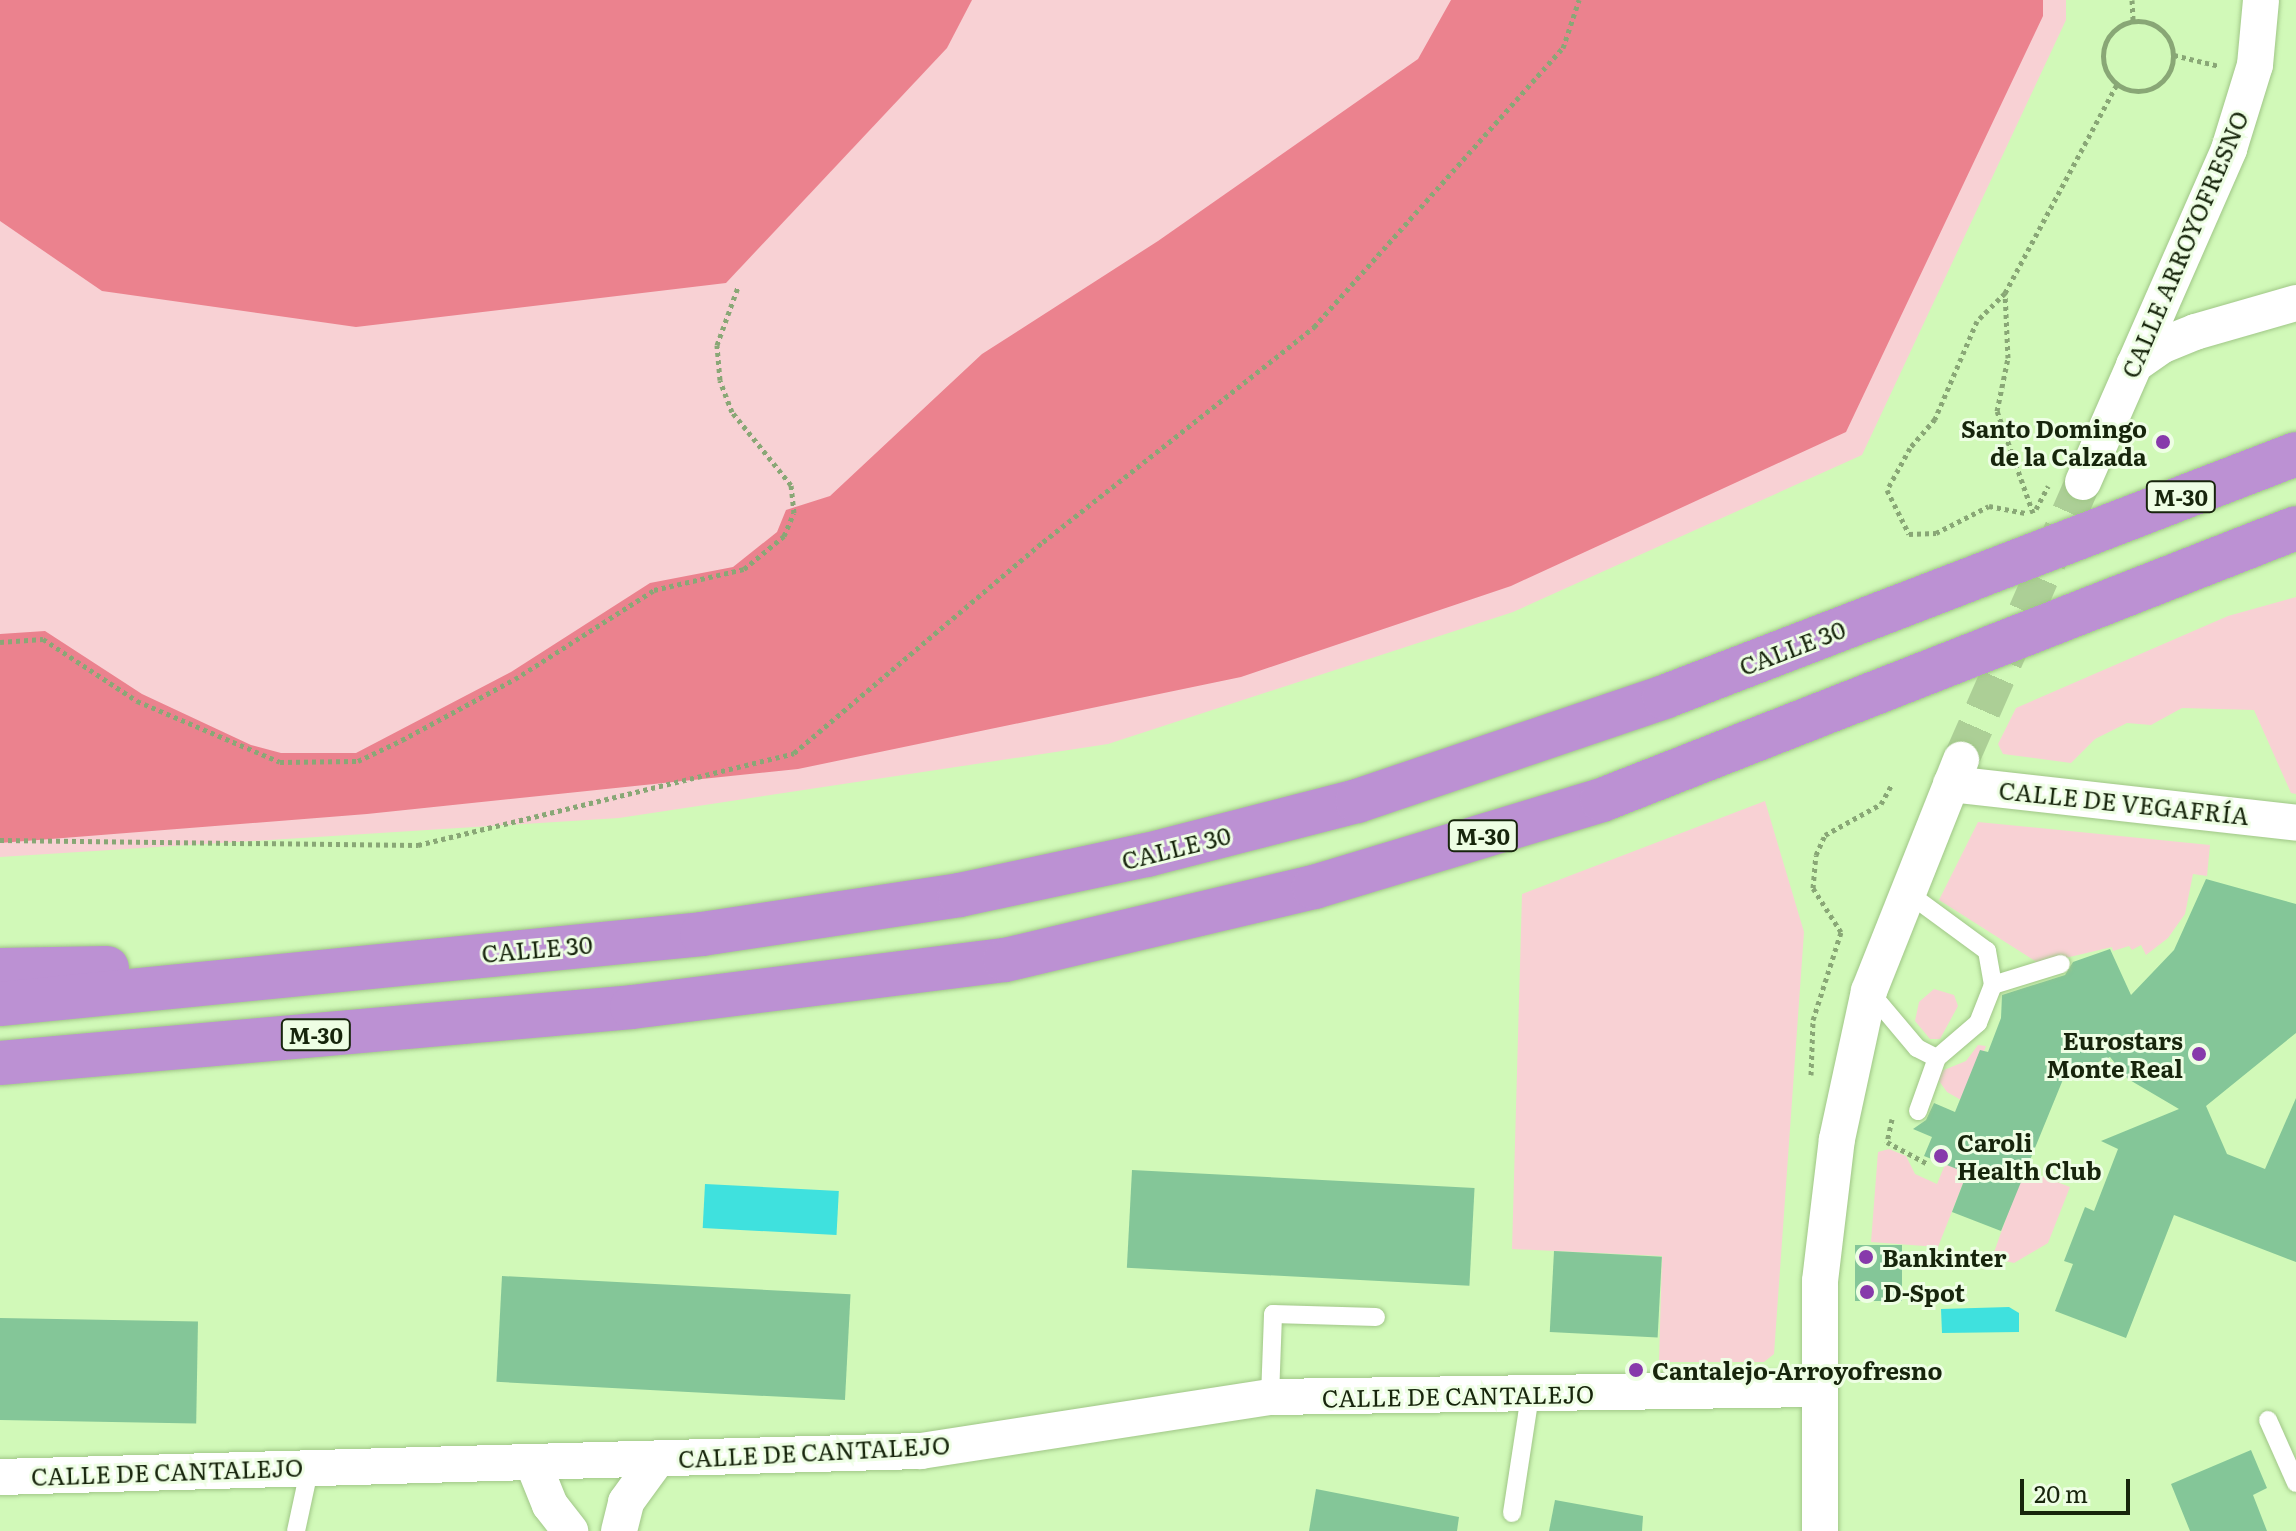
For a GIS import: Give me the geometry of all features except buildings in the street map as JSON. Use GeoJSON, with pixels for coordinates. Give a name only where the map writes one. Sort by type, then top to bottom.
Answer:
{"type":"FeatureCollection","features":[{"type":"Feature","properties":{"kind":"highway"},"geometry":{"type":"LineString","coordinates":[[2067,540],[2226,456],[2296,427]]}},
{"type":"Feature","properties":{"kind":"highway","name":"CALLE 30"},"geometry":{"type":"LineString","coordinates":[[0,1004],[401,960],[702,934],[960,895],[1147,855],[1357,801],[1664,697],[2296,454]]}},
{"type":"Feature","properties":{"kind":"highway","name":"M-30"},"geometry":{"type":"LineString","coordinates":[[0,1063],[632,1007],[1005,960],[1314,887],[1602,800],[2296,528]]}},
{"type":"Feature","properties":{"kind":"highway"},"geometry":{"type":"LineString","coordinates":[[0,970],[401,960]]}},
{"type":"Feature","properties":{"kind":"street","name":"CALLE ARROYOFRESNO"},"geometry":{"type":"LineString","coordinates":[[2083,482],[2134,365],[2166,301],[2242,107],[2255,65],[2261,0]]}},
{"type":"Feature","properties":{"kind":"street"},"geometry":{"type":"LineString","coordinates":[[2166,301],[2203,316],[2234,321]]}},
{"type":"Feature","properties":{"kind":"street"},"geometry":{"type":"LineString","coordinates":[[2134,365],[2163,345],[2296,303]]}},
{"type":"Feature","properties":{"kind":"street","name":"CALLE DE VEGAFRÍA"},"geometry":{"type":"LineString","coordinates":[[1908,893],[1956,772],[2296,823]]}},
{"type":"Feature","properties":{"kind":"street"},"geometry":{"type":"LineString","coordinates":[[1820,1531],[1817,1389],[1820,1281],[1837,1139],[1869,991],[1908,893]]}},
{"type":"Feature","properties":{"kind":"street","name":"CALLE DE CANTALEJO"},"geometry":{"type":"LineString","coordinates":[[0,1477],[921,1451],[1270,1397],[1817,1389]]}},
{"type":"Feature","properties":{"kind":"street"},"geometry":{"type":"LineString","coordinates":[[619,1531],[626,1502],[658,1458]]}},
{"type":"Feature","properties":{"kind":"street"},"geometry":{"type":"LineString","coordinates":[[533,1463],[550,1505],[570,1531]]}},
{"type":"Feature","properties":{"kind":"lane"},"geometry":{"type":"LineString","coordinates":[[1908,893],[1987,951],[1993,985],[1978,1023],[1937,1058],[1918,1111]]}},
{"type":"Feature","properties":{"kind":"lane"},"geometry":{"type":"LineString","coordinates":[[1993,985],[2061,964]]}},
{"type":"Feature","properties":{"kind":"lane"},"geometry":{"type":"LineString","coordinates":[[1869,991],[1917,1048],[1937,1058]]}},
{"type":"Feature","properties":{"kind":"lane"},"geometry":{"type":"LineString","coordinates":[[1270,1397],[1273,1314],[1376,1317]]}},
{"type":"Feature","properties":{"kind":"lane"},"geometry":{"type":"LineString","coordinates":[[1512,1513],[1530,1395]]}},
{"type":"Feature","properties":{"kind":"lane"},"geometry":{"type":"LineString","coordinates":[[2268,1420],[2296,1483]]}},
{"type":"Feature","properties":{"kind":"lane"},"geometry":{"type":"LineString","coordinates":[[296,1531],[310,1466]]}},
{"type":"Feature","properties":{"kind":"path"},"geometry":{"type":"LineString","coordinates":[[0,840],[418,845],[794,753],[1043,542],[1314,327],[1563,48],[1579,0]]}},
{"type":"Feature","properties":{"kind":"path"},"geometry":{"type":"LineString","coordinates":[[2132,0],[2133,21]]}},
{"type":"Feature","properties":{"kind":"path"},"geometry":{"type":"LineString","coordinates":[[2133,21],[2156,25],[2165,33],[2174,55],[2172,67],[2157,86],[2146,91],[2117,84],[2108,75],[2103,52],[2111,32],[2133,21]]}},
{"type":"Feature","properties":{"kind":"path"},"geometry":{"type":"LineString","coordinates":[[2174,55],[2228,68]]}},
{"type":"Feature","properties":{"kind":"path"},"geometry":{"type":"LineString","coordinates":[[2005,293],[2008,358],[1997,411],[2034,514],[1989,506],[1936,533],[1909,534],[1887,490],[1910,448],[1935,419],[1977,321],[2005,293],[2117,84]]}},
{"type":"Feature","properties":{"kind":"path"},"geometry":{"type":"LineString","coordinates":[[0,642],[43,639],[137,701],[280,762],[358,761],[380,751],[515,679],[654,590],[744,569],[784,536],[794,513],[791,485],[732,412],[720,380],[717,345],[738,287]]}},
{"type":"Feature","properties":{"kind":"shaded area"},"geometry":{"type":"Polygon","coordinates":[[[0,0],[2066,0],[2066,20],[1862,455],[1513,612],[1108,744],[619,818],[0,857],[0,0]]]}},
{"type":"Feature","properties":{"kind":"shaded area"},"geometry":{"type":"Polygon","coordinates":[[[0,0],[972,0],[947,48],[726,283],[356,327],[102,291],[0,221],[0,0]]]}},
{"type":"Feature","properties":{"kind":"shaded area"},"geometry":{"type":"Polygon","coordinates":[[[1451,0],[2043,0],[2043,16],[1846,432],[1511,586],[1241,677],[798,769],[367,814],[0,843],[0,634],[45,631],[142,694],[251,745],[281,753],[356,753],[511,672],[650,583],[733,567],[777,532],[786,510],[830,496],[982,354],[1158,241],[1418,59],[1451,0]]]}},
{"type":"Feature","properties":{"kind":"shaded area"},"geometry":{"type":"Polygon","coordinates":[[[2296,597],[2296,794],[2291,793],[2254,710],[2182,708],[2151,725],[2127,723],[2095,739],[2071,763],[2003,754],[1998,744],[2016,708],[2228,616],[2296,597]]]}},
{"type":"Feature","properties":{"kind":"shaded area"},"geometry":{"type":"Polygon","coordinates":[[[1765,801],[1804,932],[1774,1354],[1764,1362],[1659,1362],[1662,1256],[1512,1249],[1522,894],[1765,801]]]}},
{"type":"Feature","properties":{"kind":"shaded area"},"geometry":{"type":"Polygon","coordinates":[[[1978,822],[2210,845],[2207,876],[2193,874],[2185,914],[2168,938],[2146,955],[2141,945],[2132,950],[2129,946],[2113,951],[2112,947],[2040,964],[1939,900],[1978,822]]]}},
{"type":"Feature","properties":{"kind":"shaded area"},"geometry":{"type":"Polygon","coordinates":[[[1934,989],[1954,995],[1958,1006],[1940,1039],[1930,1039],[1915,1021],[1919,1002],[1934,989]]]}},
{"type":"Feature","properties":{"kind":"shaded area"},"geometry":{"type":"Polygon","coordinates":[[[1978,1045],[1986,1046],[1961,1100],[1947,1092],[1934,1074],[1966,1061],[1978,1045]]]}},
{"type":"Feature","properties":{"kind":"shaded area"},"geometry":{"type":"Polygon","coordinates":[[[1889,1149],[1906,1156],[1915,1174],[1937,1184],[1951,1150],[1973,1158],[1938,1247],[1871,1242],[1878,1152],[1889,1149]]]}},
{"type":"Feature","properties":{"kind":"shaded area"},"geometry":{"type":"Polygon","coordinates":[[[2028,1171],[2070,1187],[2048,1243],[2014,1263],[1992,1258],[2021,1176],[2028,1171]]]}},
{"type":"Feature","properties":{"kind":"water"},"geometry":{"type":"Polygon","coordinates":[[[705,1184],[839,1191],[837,1235],[703,1228],[705,1184]]]}},
{"type":"Feature","properties":{"kind":"water"},"geometry":{"type":"Polygon","coordinates":[[[2009,1307],[2019,1313],[2019,1332],[1942,1333],[1941,1309],[2009,1307]]]}},
{"type":"Feature","properties":{"kind":"tunnel"},"geometry":{"type":"LineString","coordinates":[[1961,760],[2083,482]]}},
{"type":"Feature","properties":{"kind":"place","name":"Santo Domingo de la Calzada"},"geometry":{"type":"Point","coordinates":[2163,442]}},
{"type":"Feature","properties":{"kind":"place","name":"Eurostars Monte Real"},"geometry":{"type":"Point","coordinates":[2199,1054]}},
{"type":"Feature","properties":{"kind":"place","name":"Caroli Health Club"},"geometry":{"type":"Point","coordinates":[1941,1156]}},
{"type":"Feature","properties":{"kind":"place","name":"Bankinter"},"geometry":{"type":"Point","coordinates":[1866,1257]}},
{"type":"Feature","properties":{"kind":"place","name":"D-Spot"},"geometry":{"type":"Point","coordinates":[1867,1292]}},
{"type":"Feature","properties":{"kind":"place","name":"Cantalejo-Arroyofresno"},"geometry":{"type":"Point","coordinates":[1636,1370]}}]}
